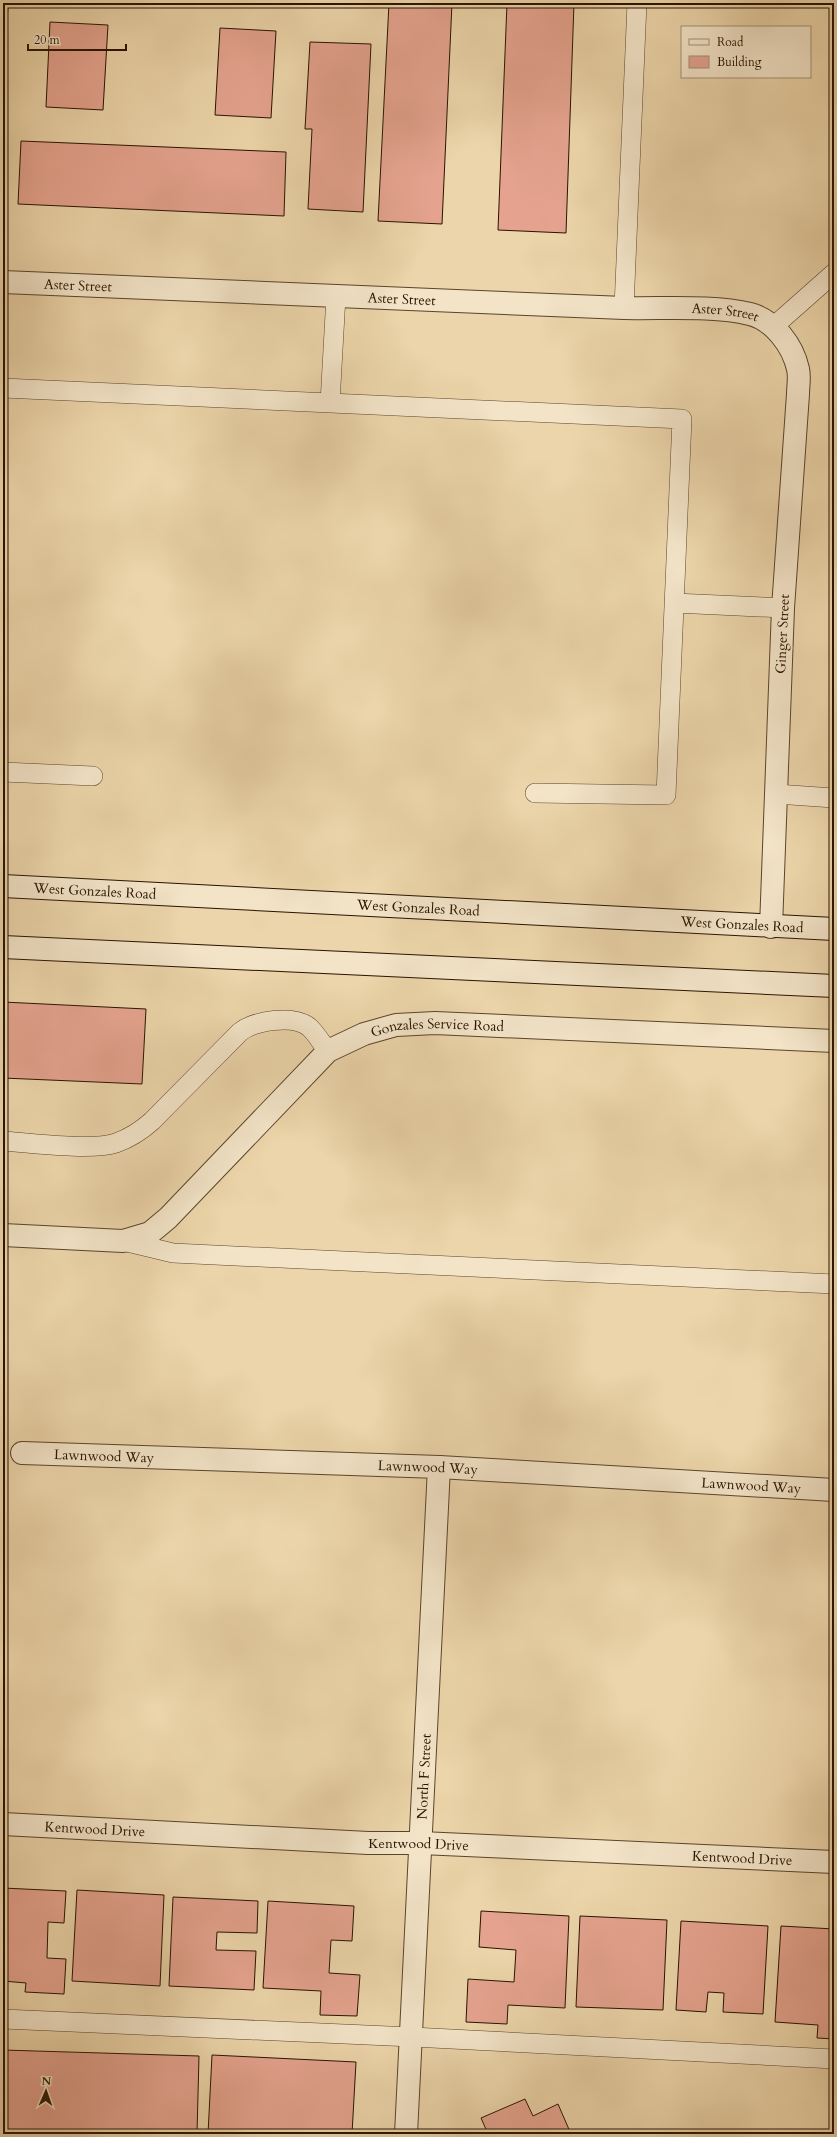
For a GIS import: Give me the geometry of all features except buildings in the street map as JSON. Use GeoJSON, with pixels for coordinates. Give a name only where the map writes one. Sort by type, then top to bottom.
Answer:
{"type":"FeatureCollection","features":[{"type":"Feature","properties":{"kind":"street","name":"Aster Street"},"geometry":{"type":"LineString","coordinates":[[3,282],[725,311],[751,314],[773,327],[789,344]]}},
{"type":"Feature","properties":{"kind":"street","name":"Ginger Street"},"geometry":{"type":"LineString","coordinates":[[771,927],[783,608],[798,394],[798,370],[789,344]]}},
{"type":"Feature","properties":{"kind":"street","name":"West Gonzales Road"},"geometry":{"type":"LineString","coordinates":[[3,886],[771,927],[834,929]]}},
{"type":"Feature","properties":{"kind":"street"},"geometry":{"type":"LineString","coordinates":[[3,947],[834,986]]}},
{"type":"Feature","properties":{"kind":"street","name":"Gonzales Service Road"},"geometry":{"type":"LineString","coordinates":[[123,1242],[150,1233],[168,1218],[328,1051],[364,1034],[396,1025],[435,1023],[834,1041]]}},
{"type":"Feature","properties":{"kind":"street"},"geometry":{"type":"LineString","coordinates":[[3,1235],[123,1242]]}},
{"type":"Feature","properties":{"kind":"street","name":"Lawnwood Way"},"geometry":{"type":"LineString","coordinates":[[22,1453],[439,1468],[834,1490]]}},
{"type":"Feature","properties":{"kind":"street","name":"North F Street"},"geometry":{"type":"LineString","coordinates":[[406,2134],[439,1468]]}},
{"type":"Feature","properties":{"kind":"street","name":"Kentwood Drive"},"geometry":{"type":"LineString","coordinates":[[3,1824],[368,1843],[421,1843],[834,1862]]}},
{"type":"Feature","properties":{"kind":"lane"},"geometry":{"type":"LineString","coordinates":[[624,308],[637,3]]}},
{"type":"Feature","properties":{"kind":"lane"},"geometry":{"type":"LineString","coordinates":[[773,327],[834,272]]}},
{"type":"Feature","properties":{"kind":"lane"},"geometry":{"type":"LineString","coordinates":[[330,402],[336,296]]}},
{"type":"Feature","properties":{"kind":"lane"},"geometry":{"type":"LineString","coordinates":[[3,388],[682,419],[666,795],[535,793]]}},
{"type":"Feature","properties":{"kind":"lane"},"geometry":{"type":"LineString","coordinates":[[674,603],[783,608]]}},
{"type":"Feature","properties":{"kind":"lane"},"geometry":{"type":"LineString","coordinates":[[3,772],[93,776]]}},
{"type":"Feature","properties":{"kind":"lane"},"geometry":{"type":"LineString","coordinates":[[776,794],[834,798]]}},
{"type":"Feature","properties":{"kind":"lane"},"geometry":{"type":"LineString","coordinates":[[3,1147],[91,1146],[114,1144],[136,1134],[152,1121],[247,1026],[268,1021],[302,1023],[309,1027],[328,1051]]}},
{"type":"Feature","properties":{"kind":"lane"},"geometry":{"type":"LineString","coordinates":[[123,1242],[173,1253],[834,1284]]}},
{"type":"Feature","properties":{"kind":"lane"},"geometry":{"type":"LineString","coordinates":[[3,2019],[412,2037],[834,2059]]}}]}
